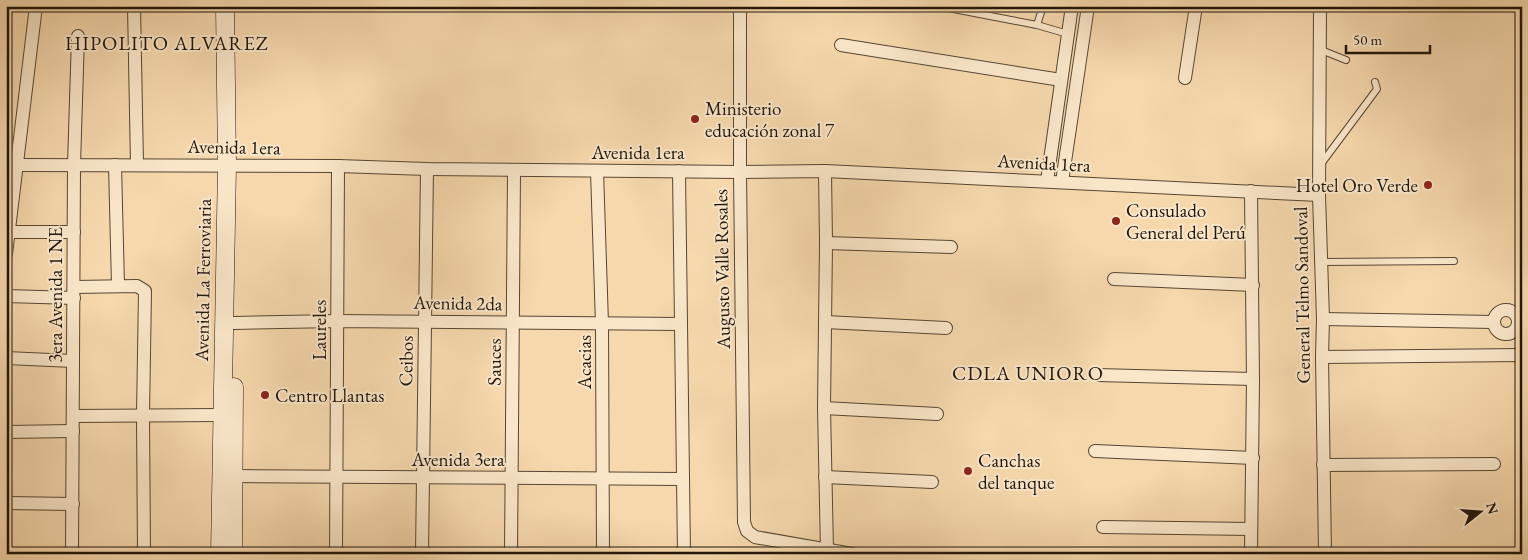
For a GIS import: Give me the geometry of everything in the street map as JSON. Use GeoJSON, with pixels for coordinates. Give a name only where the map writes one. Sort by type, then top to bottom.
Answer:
{"type":"FeatureCollection","features":[{"type":"Feature","properties":{"kind":"main road","name":"Avenida La Ferroviaria"},"geometry":{"type":"LineString","coordinates":[[225,6],[234,323],[233,554]]}},
{"type":"Feature","properties":{"kind":"main road","name":"Avenida La Ferroviaria"},"geometry":{"type":"LineString","coordinates":[[220,554],[221,415],[236,6]]}},
{"type":"Feature","properties":{"kind":"street"},"geometry":{"type":"LineString","coordinates":[[6,254],[36,6]]}},
{"type":"Feature","properties":{"kind":"street"},"geometry":{"type":"LineString","coordinates":[[134,6],[137,165]]}},
{"type":"Feature","properties":{"kind":"street","name":"Augusto Valle Rosales"},"geometry":{"type":"LineString","coordinates":[[740,6],[744,522],[747,531],[755,537],[827,550]]}},
{"type":"Feature","properties":{"kind":"street"},"geometry":{"type":"LineString","coordinates":[[1047,181],[1072,6]]}},
{"type":"Feature","properties":{"kind":"street"},"geometry":{"type":"LineString","coordinates":[[1062,182],[1088,6]]}},
{"type":"Feature","properties":{"kind":"street"},"geometry":{"type":"LineString","coordinates":[[1185,78],[1196,6]]}},
{"type":"Feature","properties":{"kind":"street","name":"General Telmo Sandoval"},"geometry":{"type":"LineString","coordinates":[[1320,6],[1319,195],[1323,319],[1325,554]]}},
{"type":"Feature","properties":{"kind":"street","name":"3era Avenida 1 NE"},"geometry":{"type":"LineString","coordinates":[[72,554],[74,165],[78,36]]}},
{"type":"Feature","properties":{"kind":"street"},"geometry":{"type":"LineString","coordinates":[[841,45],[1061,80]]}},
{"type":"Feature","properties":{"kind":"street","name":"Avenida 1era"},"geometry":{"type":"LineString","coordinates":[[17,165],[338,166],[427,169],[740,172],[825,171],[1319,195]]}},
{"type":"Feature","properties":{"kind":"street"},"geometry":{"type":"LineString","coordinates":[[115,165],[118,286]]}},
{"type":"Feature","properties":{"kind":"street","name":"Laureles"},"geometry":{"type":"LineString","coordinates":[[336,554],[338,166]]}},
{"type":"Feature","properties":{"kind":"street","name":"Ceibos"},"geometry":{"type":"LineString","coordinates":[[422,554],[427,169]]}},
{"type":"Feature","properties":{"kind":"street","name":"Sauces"},"geometry":{"type":"LineString","coordinates":[[511,554],[514,170]]}},
{"type":"Feature","properties":{"kind":"street","name":"Acacias"},"geometry":{"type":"LineString","coordinates":[[597,170],[602,324],[603,554]]}},
{"type":"Feature","properties":{"kind":"street"},"geometry":{"type":"LineString","coordinates":[[679,171],[684,554]]}},
{"type":"Feature","properties":{"kind":"street"},"geometry":{"type":"LineString","coordinates":[[825,171],[826,322],[824,408],[827,550],[852,554]]}},
{"type":"Feature","properties":{"kind":"street"},"geometry":{"type":"LineString","coordinates":[[1251,191],[1253,285],[1251,554]]}},
{"type":"Feature","properties":{"kind":"street"},"geometry":{"type":"LineString","coordinates":[[9,232],[74,232]]}},
{"type":"Feature","properties":{"kind":"street"},"geometry":{"type":"LineString","coordinates":[[826,243],[951,247]]}},
{"type":"Feature","properties":{"kind":"street"},"geometry":{"type":"LineString","coordinates":[[1114,279],[1253,285]]}},
{"type":"Feature","properties":{"kind":"street"},"geometry":{"type":"LineString","coordinates":[[6,296],[74,292],[118,286],[137,286],[145,291],[143,415],[144,554]]}},
{"type":"Feature","properties":{"kind":"street"},"geometry":{"type":"LineString","coordinates":[[1323,319],[1494,322],[1498,331],[1506,334],[1514,331],[1520,322]]}},
{"type":"Feature","properties":{"kind":"street","name":"Avenida 2da"},"geometry":{"type":"LineString","coordinates":[[234,323],[338,321],[681,324]]}},
{"type":"Feature","properties":{"kind":"street"},"geometry":{"type":"LineString","coordinates":[[826,322],[946,328]]}},
{"type":"Feature","properties":{"kind":"street"},"geometry":{"type":"LineString","coordinates":[[1322,357],[1522,355]]}},
{"type":"Feature","properties":{"kind":"street"},"geometry":{"type":"LineString","coordinates":[[6,358],[74,360]]}},
{"type":"Feature","properties":{"kind":"street"},"geometry":{"type":"LineString","coordinates":[[1097,375],[1253,379]]}},
{"type":"Feature","properties":{"kind":"street"},"geometry":{"type":"LineString","coordinates":[[824,408],[937,414]]}},
{"type":"Feature","properties":{"kind":"street"},"geometry":{"type":"LineString","coordinates":[[73,416],[221,415]]}},
{"type":"Feature","properties":{"kind":"street"},"geometry":{"type":"LineString","coordinates":[[6,432],[73,431]]}},
{"type":"Feature","properties":{"kind":"street"},"geometry":{"type":"LineString","coordinates":[[1095,451],[1253,458]]}},
{"type":"Feature","properties":{"kind":"street"},"geometry":{"type":"LineString","coordinates":[[1324,465],[1494,464]]}},
{"type":"Feature","properties":{"kind":"street","name":"Avenida 3era"},"geometry":{"type":"LineString","coordinates":[[234,476],[683,479]]}},
{"type":"Feature","properties":{"kind":"street"},"geometry":{"type":"LineString","coordinates":[[825,477],[932,482]]}},
{"type":"Feature","properties":{"kind":"street"},"geometry":{"type":"LineString","coordinates":[[6,503],[73,504]]}},
{"type":"Feature","properties":{"kind":"street"},"geometry":{"type":"LineString","coordinates":[[1103,527],[1250,529]]}},
{"type":"Feature","properties":{"kind":"lane"},"geometry":{"type":"LineString","coordinates":[[938,6],[1037,25],[1068,34]]}},
{"type":"Feature","properties":{"kind":"lane"},"geometry":{"type":"LineString","coordinates":[[1037,25],[1043,6]]}},
{"type":"Feature","properties":{"kind":"lane"},"geometry":{"type":"LineString","coordinates":[[1321,50],[1346,60]]}},
{"type":"Feature","properties":{"kind":"lane"},"geometry":{"type":"LineString","coordinates":[[1320,166],[1377,89],[1375,82]]}},
{"type":"Feature","properties":{"kind":"lane"},"geometry":{"type":"LineString","coordinates":[[1321,262],[1454,261]]}},
{"type":"Feature","properties":{"kind":"place","name":"Ministerio educación zonal 7"},"geometry":{"type":"Point","coordinates":[695,119]}},
{"type":"Feature","properties":{"kind":"place","name":"Hotel Oro Verde"},"geometry":{"type":"Point","coordinates":[1428,185]}},
{"type":"Feature","properties":{"kind":"place","name":"Consulado General del Perú"},"geometry":{"type":"Point","coordinates":[1116,221]}},
{"type":"Feature","properties":{"kind":"place","name":"Centro Llantas"},"geometry":{"type":"Point","coordinates":[265,395]}},
{"type":"Feature","properties":{"kind":"place","name":"Canchas del tanque"},"geometry":{"type":"Point","coordinates":[968,471]}},
{"type":"Feature","properties":{"kind":"district","name":"HIPOLITO ALVAREZ"},"geometry":{"type":"Point","coordinates":[167,43]}},
{"type":"Feature","properties":{"kind":"district","name":"CDLA UNIORO"},"geometry":{"type":"Point","coordinates":[1028,373]}}]}
